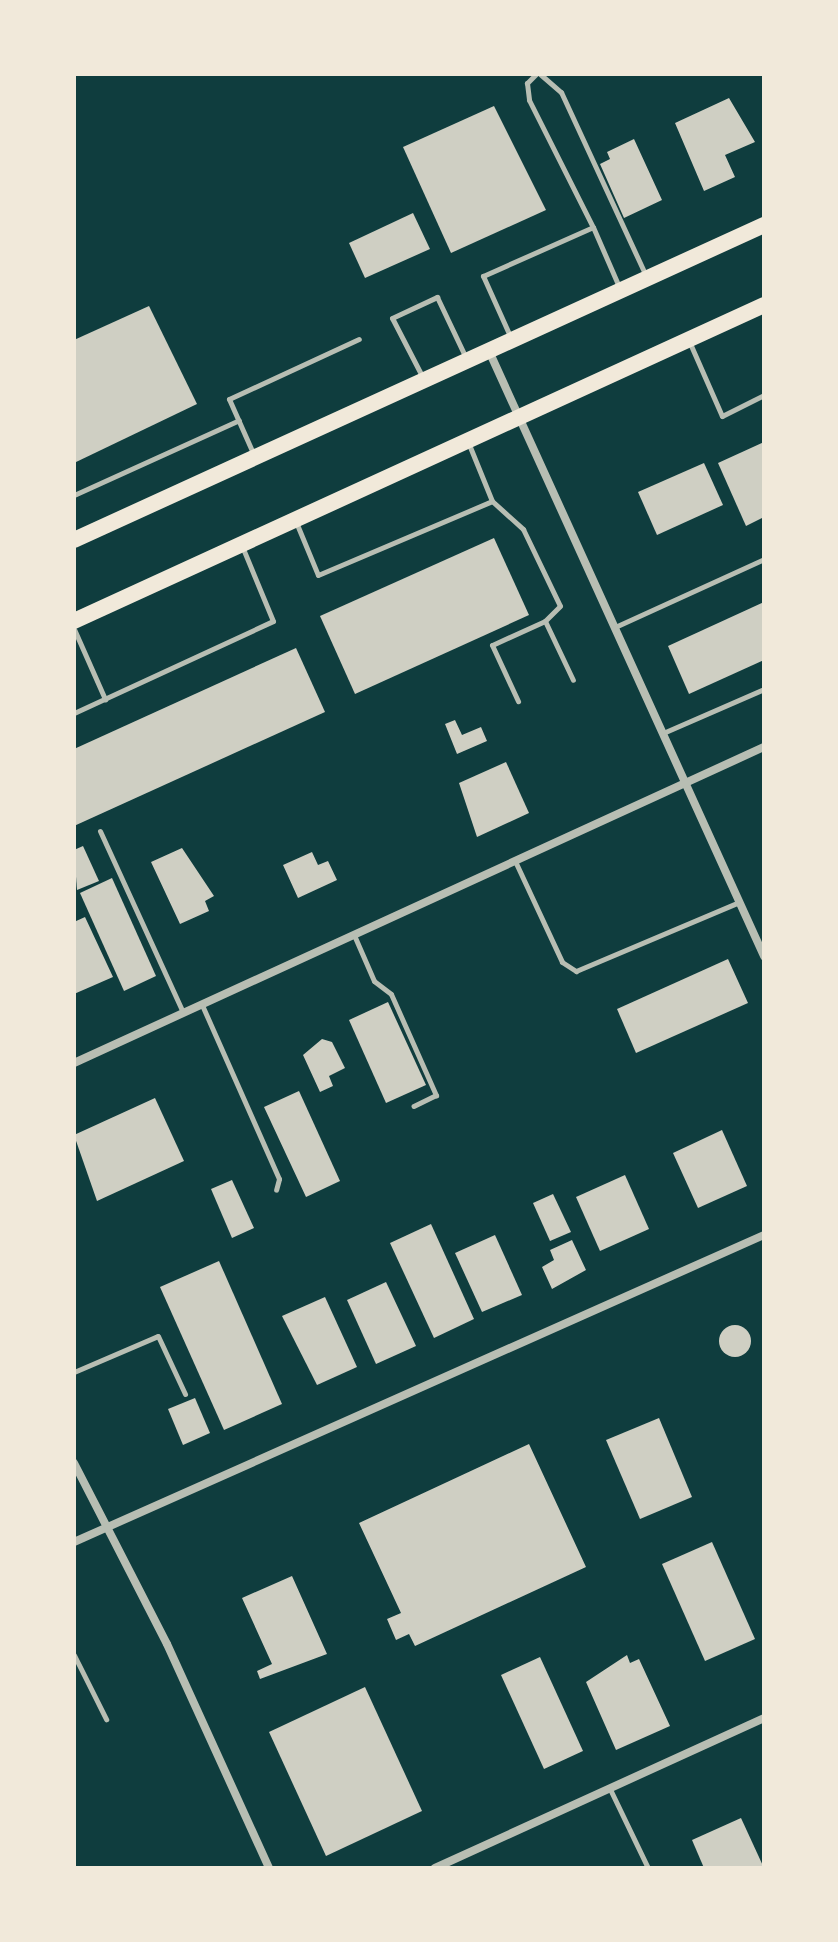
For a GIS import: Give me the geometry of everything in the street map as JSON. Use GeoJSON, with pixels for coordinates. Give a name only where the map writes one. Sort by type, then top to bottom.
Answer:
{"type":"FeatureCollection","features":[{"type":"Feature","properties":{"kind":"main road"},"geometry":{"type":"LineString","coordinates":[[76,534],[255,457],[764,225]]}},
{"type":"Feature","properties":{"kind":"main road"},"geometry":{"type":"LineString","coordinates":[[74,621],[764,305]]}},
{"type":"Feature","properties":{"kind":"street"},"geometry":{"type":"LineString","coordinates":[[489,351],[764,956]]}},
{"type":"Feature","properties":{"kind":"street"},"geometry":{"type":"LineString","coordinates":[[74,1063],[764,747]]}},
{"type":"Feature","properties":{"kind":"street"},"geometry":{"type":"LineString","coordinates":[[74,1542],[764,1235]]}},
{"type":"Feature","properties":{"kind":"street"},"geometry":{"type":"LineString","coordinates":[[74,1463],[269,1868]]}},
{"type":"Feature","properties":{"kind":"street"},"geometry":{"type":"LineString","coordinates":[[435,1868],[608,1786],[764,1718]]}},
{"type":"Feature","properties":{"kind":"lane"},"geometry":{"type":"LineString","coordinates":[[621,291],[593,227],[529,100],[527,83],[538,74],[561,92],[647,279]]}},
{"type":"Feature","properties":{"kind":"lane"},"geometry":{"type":"LineString","coordinates":[[512,340],[483,276],[593,227]]}},
{"type":"Feature","properties":{"kind":"lane"},"geometry":{"type":"LineString","coordinates":[[424,381],[392,318],[437,297],[468,361]]}},
{"type":"Feature","properties":{"kind":"lane"},"geometry":{"type":"LineString","coordinates":[[255,457],[229,399],[359,339]]}},
{"type":"Feature","properties":{"kind":"lane"},"geometry":{"type":"LineString","coordinates":[[688,340],[722,416],[764,395]]}},
{"type":"Feature","properties":{"kind":"lane"},"geometry":{"type":"LineString","coordinates":[[74,495],[239,420]]}},
{"type":"Feature","properties":{"kind":"lane"},"geometry":{"type":"LineString","coordinates":[[467,441],[492,501],[523,529],[560,606],[545,621],[492,645],[518,701]]}},
{"type":"Feature","properties":{"kind":"lane"},"geometry":{"type":"LineString","coordinates":[[295,520],[318,575],[492,501]]}},
{"type":"Feature","properties":{"kind":"lane"},"geometry":{"type":"LineString","coordinates":[[74,713],[273,621],[241,545]]}},
{"type":"Feature","properties":{"kind":"lane"},"geometry":{"type":"LineString","coordinates":[[615,627],[764,559]]}},
{"type":"Feature","properties":{"kind":"lane"},"geometry":{"type":"LineString","coordinates":[[545,621],[573,680]]}},
{"type":"Feature","properties":{"kind":"lane"},"geometry":{"type":"LineString","coordinates":[[74,629],[105,699]]}},
{"type":"Feature","properties":{"kind":"lane"},"geometry":{"type":"LineString","coordinates":[[663,733],[764,689]]}},
{"type":"Feature","properties":{"kind":"lane"},"geometry":{"type":"LineString","coordinates":[[100,831],[183,1013]]}},
{"type":"Feature","properties":{"kind":"lane"},"geometry":{"type":"LineString","coordinates":[[515,861],[562,962],[576,971],[740,902]]}},
{"type":"Feature","properties":{"kind":"lane"},"geometry":{"type":"LineString","coordinates":[[354,935],[374,981],[387,986],[436,1095],[413,1106]]}},
{"type":"Feature","properties":{"kind":"lane"},"geometry":{"type":"LineString","coordinates":[[202,1005],[279,1179],[276,1190]]}},
{"type":"Feature","properties":{"kind":"lane"},"geometry":{"type":"LineString","coordinates":[[74,1372],[158,1336],[185,1394]]}},
{"type":"Feature","properties":{"kind":"lane"},"geometry":{"type":"LineString","coordinates":[[74,1655],[106,1719]]}},
{"type":"Feature","properties":{"kind":"lane"},"geometry":{"type":"LineString","coordinates":[[608,1786],[648,1868]]}},
{"type":"Feature","properties":{"kind":"building"},"geometry":{"type":"Polygon","coordinates":[[[729,98],[755,142],[725,155],[735,177],[704,191],[675,123],[729,98]]]}},
{"type":"Feature","properties":{"kind":"building"},"geometry":{"type":"Polygon","coordinates":[[[494,106],[546,210],[451,253],[403,147],[494,106]]]}},
{"type":"Feature","properties":{"kind":"building"},"geometry":{"type":"Polygon","coordinates":[[[634,139],[662,200],[624,218],[600,164],[610,159],[607,152],[634,139]]]}},
{"type":"Feature","properties":{"kind":"building"},"geometry":{"type":"Polygon","coordinates":[[[413,213],[430,249],[365,278],[349,243],[413,213]]]}},
{"type":"Feature","properties":{"kind":"building"},"geometry":{"type":"Polygon","coordinates":[[[149,306],[197,404],[74,463],[74,340],[149,306]]]}},
{"type":"Feature","properties":{"kind":"building"},"geometry":{"type":"Polygon","coordinates":[[[764,442],[764,517],[746,526],[718,463],[764,442]]]}},
{"type":"Feature","properties":{"kind":"building"},"geometry":{"type":"Polygon","coordinates":[[[704,463],[723,505],[657,535],[638,492],[704,463]]]}},
{"type":"Feature","properties":{"kind":"building"},"geometry":{"type":"Polygon","coordinates":[[[494,538],[529,615],[355,694],[320,616],[494,538]]]}},
{"type":"Feature","properties":{"kind":"building"},"geometry":{"type":"Polygon","coordinates":[[[764,602],[764,660],[689,694],[668,646],[764,602]]]}},
{"type":"Feature","properties":{"kind":"building"},"geometry":{"type":"Polygon","coordinates":[[[296,648],[325,712],[74,826],[74,749],[296,648]]]}},
{"type":"Feature","properties":{"kind":"building"},"geometry":{"type":"Polygon","coordinates":[[[455,720],[462,735],[481,727],[487,741],[457,754],[445,724],[455,720]]]}},
{"type":"Feature","properties":{"kind":"building"},"geometry":{"type":"Polygon","coordinates":[[[506,762],[529,813],[477,837],[459,783],[506,762]]]}},
{"type":"Feature","properties":{"kind":"building"},"geometry":{"type":"Polygon","coordinates":[[[83,846],[99,881],[77,890],[74,850],[83,846]]]}},
{"type":"Feature","properties":{"kind":"building"},"geometry":{"type":"Polygon","coordinates":[[[182,848],[214,896],[205,901],[209,911],[180,924],[151,862],[182,848]]]}},
{"type":"Feature","properties":{"kind":"building"},"geometry":{"type":"Polygon","coordinates":[[[312,852],[318,865],[328,861],[337,880],[298,898],[283,865],[312,852]]]}},
{"type":"Feature","properties":{"kind":"building"},"geometry":{"type":"Polygon","coordinates":[[[112,878],[156,976],[124,991],[80,893],[112,878]]]}},
{"type":"Feature","properties":{"kind":"building"},"geometry":{"type":"Polygon","coordinates":[[[85,917],[113,977],[74,994],[74,922],[85,917]]]}},
{"type":"Feature","properties":{"kind":"building"},"geometry":{"type":"Polygon","coordinates":[[[728,959],[748,1003],[636,1053],[617,1009],[728,959]]]}},
{"type":"Feature","properties":{"kind":"building"},"geometry":{"type":"Polygon","coordinates":[[[388,1002],[426,1085],[386,1103],[349,1020],[388,1002]]]}},
{"type":"Feature","properties":{"kind":"building"},"geometry":{"type":"Polygon","coordinates":[[[322,1039],[332,1042],[345,1068],[329,1076],[333,1086],[320,1092],[303,1055],[322,1039]]]}},
{"type":"Feature","properties":{"kind":"building"},"geometry":{"type":"Polygon","coordinates":[[[299,1091],[340,1181],[306,1197],[264,1107],[299,1091]]]}},
{"type":"Feature","properties":{"kind":"building"},"geometry":{"type":"Polygon","coordinates":[[[155,1098],[184,1161],[97,1201],[74,1135],[155,1098]]]}},
{"type":"Feature","properties":{"kind":"building"},"geometry":{"type":"Polygon","coordinates":[[[722,1130],[747,1186],[698,1208],[673,1153],[722,1130]]]}},
{"type":"Feature","properties":{"kind":"building"},"geometry":{"type":"Polygon","coordinates":[[[625,1175],[649,1229],[600,1251],[576,1197],[625,1175]]]}},
{"type":"Feature","properties":{"kind":"building"},"geometry":{"type":"Polygon","coordinates":[[[232,1180],[254,1228],[232,1238],[211,1189],[232,1180]]]}},
{"type":"Feature","properties":{"kind":"building"},"geometry":{"type":"Polygon","coordinates":[[[553,1194],[571,1232],[550,1241],[533,1203],[553,1194]]]}},
{"type":"Feature","properties":{"kind":"building"},"geometry":{"type":"Polygon","coordinates":[[[431,1224],[474,1319],[434,1338],[390,1243],[431,1224]]]}},
{"type":"Feature","properties":{"kind":"building"},"geometry":{"type":"Polygon","coordinates":[[[495,1235],[522,1295],[482,1312],[455,1253],[495,1235]]]}},
{"type":"Feature","properties":{"kind":"building"},"geometry":{"type":"Polygon","coordinates":[[[572,1240],[586,1270],[552,1289],[542,1267],[554,1260],[550,1250],[572,1240]]]}},
{"type":"Feature","properties":{"kind":"building"},"geometry":{"type":"Polygon","coordinates":[[[219,1261],[282,1404],[224,1430],[160,1287],[219,1261]]]}},
{"type":"Feature","properties":{"kind":"building"},"geometry":{"type":"Polygon","coordinates":[[[386,1282],[416,1346],[376,1364],[347,1300],[386,1282]]]}},
{"type":"Feature","properties":{"kind":"building"},"geometry":{"type":"Polygon","coordinates":[[[325,1297],[357,1367],[317,1385],[282,1316],[325,1297]]]}},
{"type":"Feature","properties":{"kind":"building"},"geometry":{"type":"Polygon","coordinates":[[[735,1325],[746,1330],[751,1341],[746,1352],[735,1357],[724,1352],[719,1341],[724,1330],[735,1325]]]}},
{"type":"Feature","properties":{"kind":"building"},"geometry":{"type":"Polygon","coordinates":[[[195,1398],[210,1433],[183,1445],[168,1409],[195,1398]]]}},
{"type":"Feature","properties":{"kind":"building"},"geometry":{"type":"Polygon","coordinates":[[[659,1418],[692,1497],[640,1519],[606,1440],[659,1418]]]}},
{"type":"Feature","properties":{"kind":"building"},"geometry":{"type":"Polygon","coordinates":[[[529,1444],[586,1567],[415,1646],[409,1634],[396,1640],[387,1619],[401,1613],[359,1523],[529,1444]]]}},
{"type":"Feature","properties":{"kind":"building"},"geometry":{"type":"Polygon","coordinates":[[[712,1542],[755,1639],[705,1661],[662,1564],[712,1542]]]}},
{"type":"Feature","properties":{"kind":"building"},"geometry":{"type":"Polygon","coordinates":[[[292,1576],[327,1654],[260,1679],[257,1671],[272,1664],[242,1598],[292,1576]]]}},
{"type":"Feature","properties":{"kind":"building"},"geometry":{"type":"Polygon","coordinates":[[[627,1655],[630,1663],[639,1659],[670,1726],[616,1750],[586,1682],[627,1655]]]}},
{"type":"Feature","properties":{"kind":"building"},"geometry":{"type":"Polygon","coordinates":[[[540,1657],[583,1751],[544,1769],[501,1675],[540,1657]]]}},
{"type":"Feature","properties":{"kind":"building"},"geometry":{"type":"Polygon","coordinates":[[[365,1687],[422,1811],[326,1856],[269,1732],[365,1687]]]}},
{"type":"Feature","properties":{"kind":"building"},"geometry":{"type":"Polygon","coordinates":[[[741,1818],[764,1868],[704,1868],[692,1840],[741,1818]]]}}]}
